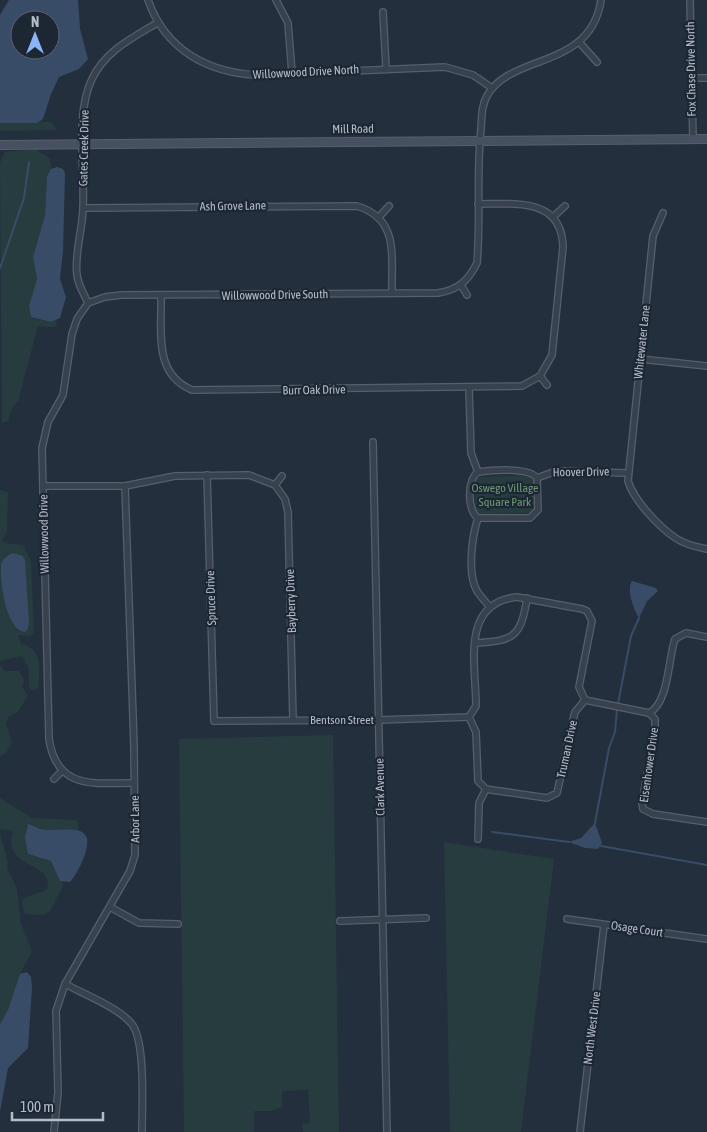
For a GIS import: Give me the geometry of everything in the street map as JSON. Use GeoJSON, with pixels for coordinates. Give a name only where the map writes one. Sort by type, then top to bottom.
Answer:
{"type":"FeatureCollection","features":[{"type":"Feature","properties":{"kind":"street","name":"Willowwood Drive North"},"geometry":{"type":"LineString","coordinates":[[148,0],[157,23],[175,44],[187,54],[217,69],[241,75],[445,66],[472,75],[492,88]]}},
{"type":"Feature","properties":{"kind":"street"},"geometry":{"type":"LineString","coordinates":[[276,0],[288,23],[292,73]]}},
{"type":"Feature","properties":{"kind":"street"},"geometry":{"type":"LineString","coordinates":[[467,295],[461,285],[471,275],[477,263],[479,139],[482,110],[492,88],[502,80],[559,54],[579,42],[592,26],[601,0]]}},
{"type":"Feature","properties":{"kind":"street","name":"Fox Chase Drive North"},"geometry":{"type":"LineString","coordinates":[[690,0],[693,139]]}},
{"type":"Feature","properties":{"kind":"street"},"geometry":{"type":"LineString","coordinates":[[383,12],[386,68]]}},
{"type":"Feature","properties":{"kind":"street","name":"Gates Creek Drive"},"geometry":{"type":"LineString","coordinates":[[88,303],[77,276],[84,208],[84,102],[87,90],[98,69],[118,47],[157,23]]}},
{"type":"Feature","properties":{"kind":"street"},"geometry":{"type":"LineString","coordinates":[[579,42],[597,62]]}},
{"type":"Feature","properties":{"kind":"street"},"geometry":{"type":"LineString","coordinates":[[692,78],[707,78]]}},
{"type":"Feature","properties":{"kind":"street","name":"Mill Road"},"geometry":{"type":"LineString","coordinates":[[0,144],[479,139],[707,139]]}},
{"type":"Feature","properties":{"kind":"street"},"geometry":{"type":"LineString","coordinates":[[478,204],[531,206],[543,209],[553,217],[562,234],[563,252],[552,355],[548,366],[540,376],[547,385]]}},
{"type":"Feature","properties":{"kind":"street","name":"Ash Grove Lane"},"geometry":{"type":"LineString","coordinates":[[84,208],[351,205],[370,210],[379,217]]}},
{"type":"Feature","properties":{"kind":"street"},"geometry":{"type":"LineString","coordinates":[[389,206],[379,217],[390,237],[392,293]]}},
{"type":"Feature","properties":{"kind":"street"},"geometry":{"type":"LineString","coordinates":[[553,217],[565,206]]}},
{"type":"Feature","properties":{"kind":"street","name":"Whitewater Lane"},"geometry":{"type":"LineString","coordinates":[[627,472],[653,236],[663,213]]}},
{"type":"Feature","properties":{"kind":"street","name":"Willowwood Drive South"},"geometry":{"type":"LineString","coordinates":[[88,303],[114,296],[438,293],[461,285]]}},
{"type":"Feature","properties":{"kind":"street","name":"Burr Oak Drive"},"geometry":{"type":"LineString","coordinates":[[161,296],[164,363],[170,376],[180,385],[192,390],[517,387],[528,384],[540,376]]}},
{"type":"Feature","properties":{"kind":"street","name":"Willowwood Drive"},"geometry":{"type":"LineString","coordinates":[[62,771],[52,756],[49,739],[42,448],[45,431],[63,395],[72,334],[77,319],[88,303]]}},
{"type":"Feature","properties":{"kind":"street"},"geometry":{"type":"LineString","coordinates":[[640,359],[707,366]]}},
{"type":"Feature","properties":{"kind":"street"},"geometry":{"type":"LineString","coordinates":[[469,388],[471,453],[478,472],[473,476],[471,482],[472,510],[478,518],[472,543],[474,582],[476,590],[489,606]]}},
{"type":"Feature","properties":{"kind":"street","name":"Clark Avenue"},"geometry":{"type":"LineString","coordinates":[[373,442],[387,1132]]}},
{"type":"Feature","properties":{"kind":"street","name":"Hoover Drive"},"geometry":{"type":"LineString","coordinates":[[478,472],[525,471],[534,474],[537,478],[538,510],[530,518],[478,518]]}},
{"type":"Feature","properties":{"kind":"street","name":"Hoover Drive"},"geometry":{"type":"LineString","coordinates":[[537,478],[556,471],[627,472]]}},
{"type":"Feature","properties":{"kind":"street"},"geometry":{"type":"LineString","coordinates":[[627,472],[631,492],[670,533],[687,544],[707,549]]}},
{"type":"Feature","properties":{"kind":"street"},"geometry":{"type":"LineString","coordinates":[[43,486],[125,486],[175,476],[207,475],[249,475],[275,485],[282,476]]}},
{"type":"Feature","properties":{"kind":"street","name":"Spruce Drive"},"geometry":{"type":"LineString","coordinates":[[207,475],[214,721]]}},
{"type":"Feature","properties":{"kind":"street","name":"Bayberry Drive"},"geometry":{"type":"LineString","coordinates":[[275,485],[285,499],[288,512],[293,720]]}},
{"type":"Feature","properties":{"kind":"street","name":"Arbor Lane"},"geometry":{"type":"LineString","coordinates":[[54,1132],[58,1092],[56,1011],[65,984],[130,871],[135,855],[125,486]]}},
{"type":"Feature","properties":{"kind":"street"},"geometry":{"type":"LineString","coordinates":[[478,839],[479,803],[486,790],[478,781],[476,732],[469,717],[476,706],[475,643],[477,626],[489,606],[508,598],[527,598],[582,609],[591,616],[591,627],[579,687],[585,700],[650,712]]}},
{"type":"Feature","properties":{"kind":"street"},"geometry":{"type":"LineString","coordinates":[[475,643],[497,643],[514,636],[523,621],[527,598]]}},
{"type":"Feature","properties":{"kind":"street","name":"Eisenhower Drive"},"geometry":{"type":"LineString","coordinates":[[707,637],[686,633],[675,639],[661,699],[657,709],[650,712],[655,719],[655,731],[643,796],[643,809],[652,814],[707,822]]}},
{"type":"Feature","properties":{"kind":"street","name":"Truman Drive"},"geometry":{"type":"LineString","coordinates":[[486,790],[552,797],[559,785],[575,712],[585,700]]}},
{"type":"Feature","properties":{"kind":"street","name":"Bentson Street"},"geometry":{"type":"LineString","coordinates":[[214,721],[378,720],[469,717]]}},
{"type":"Feature","properties":{"kind":"street"},"geometry":{"type":"LineString","coordinates":[[54,779],[62,771],[71,778],[90,783],[134,783]]}},
{"type":"Feature","properties":{"kind":"street"},"geometry":{"type":"LineString","coordinates":[[110,907],[139,923],[178,924]]}},
{"type":"Feature","properties":{"kind":"street"},"geometry":{"type":"LineString","coordinates":[[340,921],[426,918]]}},
{"type":"Feature","properties":{"kind":"street","name":"Osage Court"},"geometry":{"type":"LineString","coordinates":[[567,919],[707,939]]}},
{"type":"Feature","properties":{"kind":"street","name":"North West Drive"},"geometry":{"type":"LineString","coordinates":[[580,1132],[604,925]]}},
{"type":"Feature","properties":{"kind":"street"},"geometry":{"type":"LineString","coordinates":[[65,984],[121,1014],[132,1024],[140,1040],[142,1132]]}},
{"type":"Feature","properties":{"kind":"green space"},"geometry":{"type":"Polygon","coordinates":[[[51,122],[57,130],[0,131],[0,123],[51,122]]]}},
{"type":"Feature","properties":{"kind":"green space"},"geometry":{"type":"Polygon","coordinates":[[[37,150],[50,159],[51,169],[47,176],[45,215],[33,257],[37,279],[29,306],[31,318],[51,322],[56,320],[57,327],[38,326],[18,401],[12,408],[8,421],[2,423],[0,163],[5,152],[37,150]]]}},
{"type":"Feature","properties":{"kind":"green space","name":"Oswego Village Square Park"},"geometry":{"type":"Polygon","coordinates":[[[526,475],[533,481],[535,490],[535,501],[531,513],[482,514],[476,512],[475,483],[479,477],[526,475]]]}},
{"type":"Feature","properties":{"kind":"green space"},"geometry":{"type":"Polygon","coordinates":[[[0,490],[8,492],[7,531],[2,540],[5,543],[23,545],[31,561],[34,633],[29,636],[18,635],[21,644],[34,650],[37,655],[39,668],[38,689],[31,690],[29,687],[29,669],[22,656],[0,661],[0,490]]]}},
{"type":"Feature","properties":{"kind":"green space"},"geometry":{"type":"Polygon","coordinates":[[[0,665],[5,671],[19,671],[24,680],[22,687],[28,695],[18,712],[8,717],[6,724],[12,742],[6,753],[0,756],[0,665]]]}},
{"type":"Feature","properties":{"kind":"green space"},"geometry":{"type":"Polygon","coordinates":[[[333,735],[339,1132],[303,1132],[302,1124],[310,1123],[308,1090],[282,1091],[282,1107],[271,1111],[254,1111],[254,1132],[184,1132],[179,739],[333,735]]]}},
{"type":"Feature","properties":{"kind":"green space"},"geometry":{"type":"Polygon","coordinates":[[[0,798],[32,818],[76,820],[78,822],[78,830],[46,830],[31,825],[26,826],[28,854],[51,861],[63,886],[50,911],[44,915],[25,914],[22,904],[23,898],[47,890],[48,882],[40,871],[15,854],[11,843],[13,831],[0,829],[0,798]]]}},
{"type":"Feature","properties":{"kind":"green space"},"geometry":{"type":"Polygon","coordinates":[[[0,834],[8,862],[7,867],[17,889],[21,924],[32,951],[20,974],[8,1010],[0,1024],[0,834]]]}},
{"type":"Feature","properties":{"kind":"green space"},"geometry":{"type":"Polygon","coordinates":[[[444,842],[554,859],[521,1132],[450,1132],[444,842]]]}},
{"type":"Feature","properties":{"kind":"water"},"geometry":{"type":"Polygon","coordinates":[[[9,0],[78,0],[80,29],[88,59],[79,69],[59,77],[43,119],[37,123],[0,123],[0,15],[9,0]]]}},
{"type":"Feature","properties":{"kind":"water"},"geometry":{"type":"Polygon","coordinates":[[[57,167],[63,169],[65,173],[63,251],[60,279],[66,297],[60,318],[51,322],[31,317],[29,306],[37,279],[33,257],[45,215],[47,176],[51,169],[57,167]]]}},
{"type":"Feature","properties":{"kind":"water"},"geometry":{"type":"Polygon","coordinates":[[[12,553],[23,556],[25,561],[29,623],[27,631],[24,632],[18,629],[12,622],[3,592],[1,564],[12,553]]]}},
{"type":"Feature","properties":{"kind":"water"},"geometry":{"type":"Polygon","coordinates":[[[632,581],[656,588],[658,591],[647,601],[639,618],[630,594],[632,581]]]}},
{"type":"Feature","properties":{"kind":"water"},"geometry":{"type":"Polygon","coordinates":[[[595,823],[602,843],[598,849],[585,848],[569,842],[581,838],[595,823]]]}},
{"type":"Feature","properties":{"kind":"water"},"geometry":{"type":"Polygon","coordinates":[[[28,824],[44,830],[77,830],[86,837],[87,844],[84,858],[70,882],[60,881],[51,861],[28,854],[25,837],[28,824]]]}},
{"type":"Feature","properties":{"kind":"water"},"geometry":{"type":"Polygon","coordinates":[[[27,972],[31,977],[32,987],[28,1048],[8,1068],[0,1112],[0,1024],[8,1010],[20,974],[27,972]]]}},
{"type":"Feature","properties":{"kind":"waterway"},"geometry":{"type":"LineString","coordinates":[[0,268],[24,198],[29,162]]}},
{"type":"Feature","properties":{"kind":"waterway"},"geometry":{"type":"LineString","coordinates":[[618,704],[631,636],[639,618]]}},
{"type":"Feature","properties":{"kind":"waterway"},"geometry":{"type":"LineString","coordinates":[[595,823],[609,748],[615,732],[617,709]]}},
{"type":"Feature","properties":{"kind":"waterway"},"geometry":{"type":"LineString","coordinates":[[492,832],[569,842]]}},
{"type":"Feature","properties":{"kind":"waterway"},"geometry":{"type":"LineString","coordinates":[[601,846],[707,865]]}}]}
